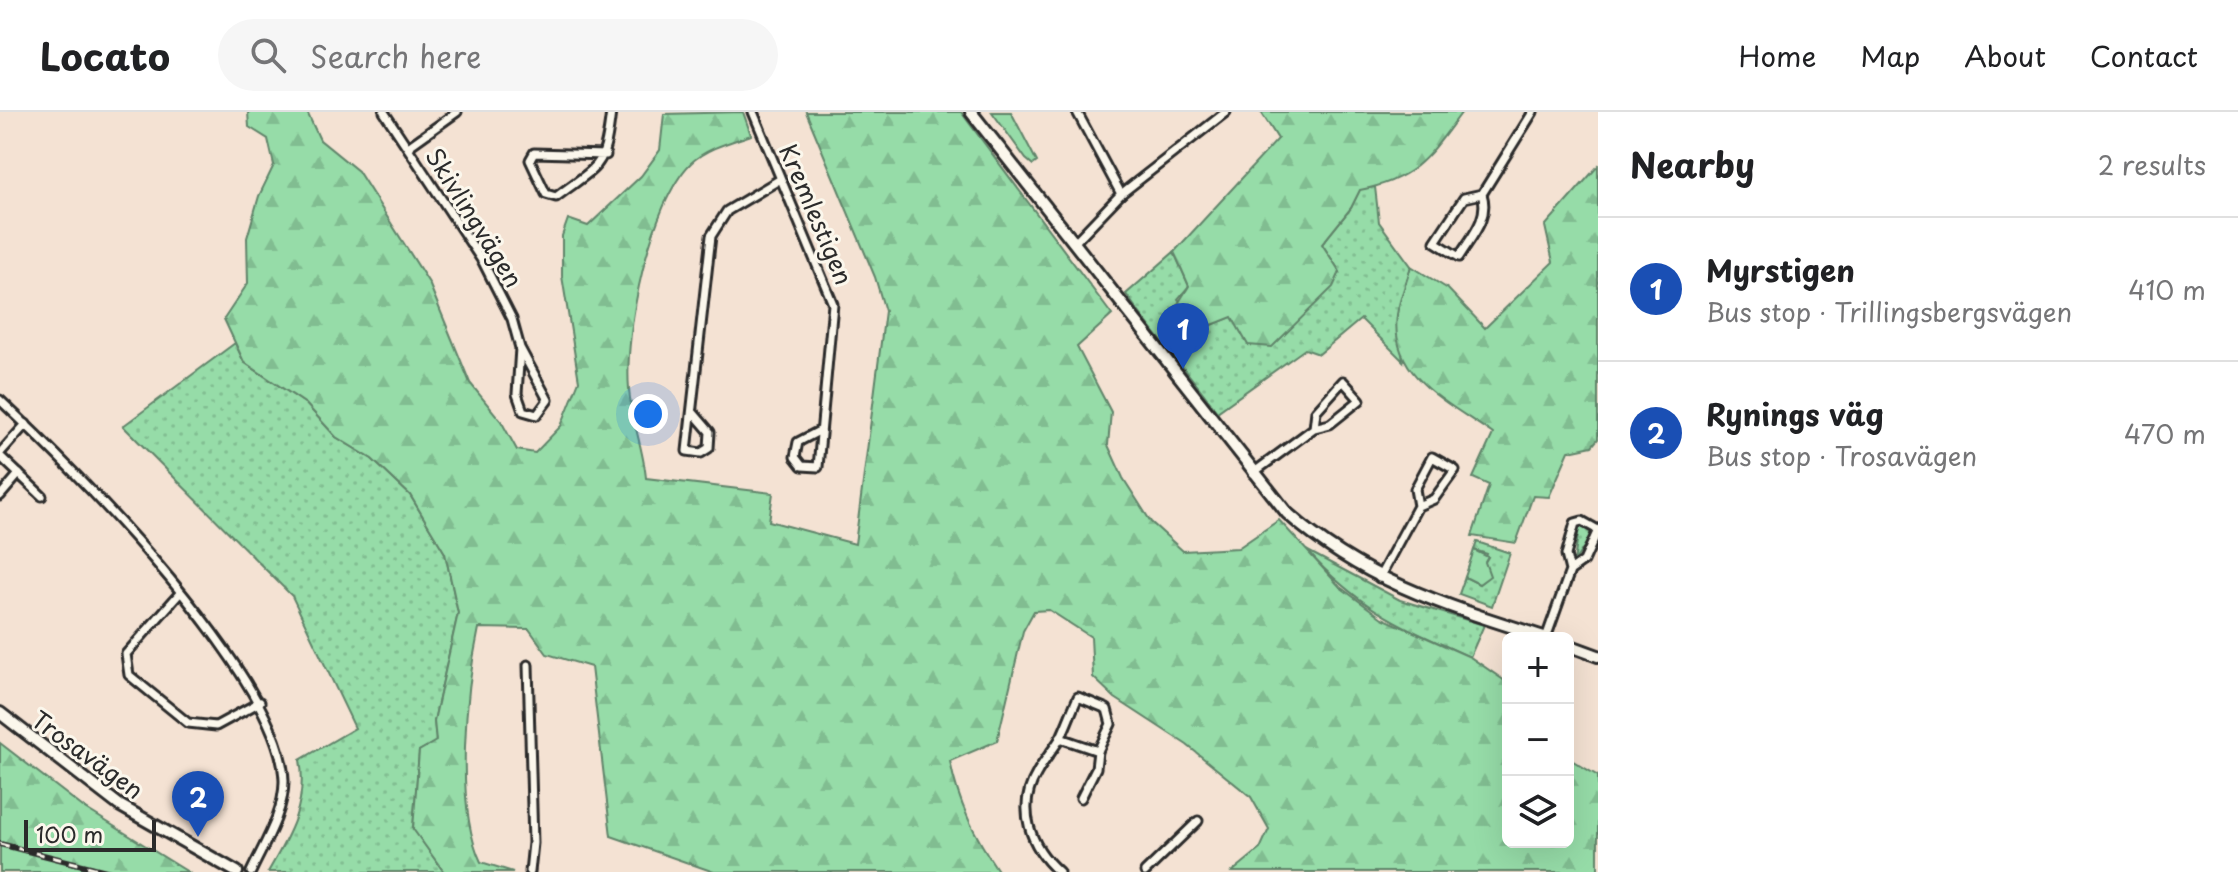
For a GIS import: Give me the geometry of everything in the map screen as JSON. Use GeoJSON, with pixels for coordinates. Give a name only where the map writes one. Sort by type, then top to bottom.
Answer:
{"type":"FeatureCollection","features":[{"type":"Feature","properties":{"kind":"street","name":"Skivlingvägen"},"geometry":{"type":"LineString","coordinates":[[384,112],[483,262],[512,319],[520,348],[548,400],[537,415],[523,411],[517,394],[520,348]]}},
{"type":"Feature","properties":{"kind":"street"},"geometry":{"type":"LineString","coordinates":[[408,147],[457,112]]}},
{"type":"Feature","properties":{"kind":"street"},"geometry":{"type":"LineString","coordinates":[[606,155],[534,153],[530,160],[546,194],[556,197],[600,164],[606,155],[611,112]]}},
{"type":"Feature","properties":{"kind":"street","name":"Kremlestigen"},"geometry":{"type":"LineString","coordinates":[[753,112],[833,304],[818,467],[802,466],[795,457],[798,442],[821,430]]}},
{"type":"Feature","properties":{"kind":"street"},"geometry":{"type":"LineString","coordinates":[[971,112],[1287,513],[1322,545],[1379,578],[1529,632]]}},
{"type":"Feature","properties":{"kind":"street"},"geometry":{"type":"LineString","coordinates":[[1077,112],[1121,194]]}},
{"type":"Feature","properties":{"kind":"street"},"geometry":{"type":"LineString","coordinates":[[1209,112],[1213,121]]}},
{"type":"Feature","properties":{"kind":"street"},"geometry":{"type":"LineString","coordinates":[[1074,243],[1121,194],[1226,112]]}},
{"type":"Feature","properties":{"kind":"street"},"geometry":{"type":"LineString","coordinates":[[1482,194],[1486,205],[1483,218],[1459,257],[1435,242],[1464,198],[1482,194],[1533,112]]}},
{"type":"Feature","properties":{"kind":"street"},"geometry":{"type":"LineString","coordinates":[[692,411],[710,432],[709,448],[701,453],[687,451],[711,236],[727,211],[779,180]]}},
{"type":"Feature","properties":{"kind":"street"},"geometry":{"type":"LineString","coordinates":[[1253,473],[1314,428],[1330,424],[1360,400],[1343,381],[1316,411],[1314,428]]}},
{"type":"Feature","properties":{"kind":"street"},"geometry":{"type":"LineString","coordinates":[[0,400],[134,537],[180,593],[260,702],[283,765],[284,783],[279,811],[251,872]]}},
{"type":"Feature","properties":{"kind":"street"},"geometry":{"type":"LineString","coordinates":[[26,424],[0,455],[42,496]]}},
{"type":"Feature","properties":{"kind":"street"},"geometry":{"type":"LineString","coordinates":[[1379,578],[1418,506],[1434,499],[1455,470],[1432,457],[1415,489],[1418,506]]}},
{"type":"Feature","properties":{"kind":"street"},"geometry":{"type":"LineString","coordinates":[[0,496],[19,474]]}},
{"type":"Feature","properties":{"kind":"street"},"geometry":{"type":"LineString","coordinates":[[1548,632],[1570,571],[1566,555],[1575,523],[1582,521],[1595,525],[1598,530],[1584,561],[1570,571]]}},
{"type":"Feature","properties":{"kind":"street"},"geometry":{"type":"LineString","coordinates":[[180,593],[126,654],[129,675],[188,723],[216,726],[260,702]]}},
{"type":"Feature","properties":{"kind":"street"},"geometry":{"type":"LineString","coordinates":[[1574,647],[1598,656]]}},
{"type":"Feature","properties":{"kind":"street"},"geometry":{"type":"LineString","coordinates":[[528,665],[533,843],[530,872]]}},
{"type":"Feature","properties":{"kind":"street"},"geometry":{"type":"LineString","coordinates":[[1059,872],[1044,859],[1033,840],[1027,817],[1027,798],[1035,775],[1060,738],[1078,697],[1101,704],[1107,709],[1111,724],[1098,751],[1096,768],[1081,798]]}},
{"type":"Feature","properties":{"kind":"street","name":"Trosavägen"},"geometry":{"type":"LineString","coordinates":[[0,713],[119,805],[237,872]]}},
{"type":"Feature","properties":{"kind":"street"},"geometry":{"type":"LineString","coordinates":[[1060,738],[1098,751]]}},
{"type":"Feature","properties":{"kind":"street"},"geometry":{"type":"LineString","coordinates":[[1145,872],[1198,821]]}},
{"type":"Feature","properties":{"kind":"green space"},"geometry":{"type":"Polygon","coordinates":[[[248,112],[307,112],[320,140],[358,171],[429,283],[470,383],[501,421],[517,450],[535,453],[561,426],[579,381],[562,276],[562,236],[568,219],[588,226],[641,176],[660,150],[664,114],[743,112],[751,135],[712,149],[697,158],[676,182],[663,207],[643,270],[631,335],[629,389],[646,478],[773,493],[769,521],[855,544],[885,311],[875,277],[806,112],[961,112],[1112,315],[1077,347],[1111,412],[1108,445],[1123,478],[1151,522],[1183,551],[1238,548],[1279,520],[1340,587],[1382,618],[1470,657],[1502,679],[1502,848],[1574,848],[1574,762],[1598,776],[1598,872],[1232,872],[1260,849],[1269,829],[1251,797],[1187,745],[1115,698],[1093,677],[1091,637],[1049,610],[1034,611],[1023,631],[997,741],[950,761],[968,819],[999,872],[714,872],[611,836],[591,667],[547,654],[529,629],[479,628],[467,714],[467,810],[481,862],[513,872],[444,872],[413,829],[419,751],[436,741],[434,721],[458,613],[445,553],[410,495],[372,459],[336,437],[306,404],[244,362],[224,319],[248,283],[247,238],[259,196],[274,165],[268,139],[249,127],[248,112]]]}},
{"type":"Feature","properties":{"kind":"green space"},"geometry":{"type":"Polygon","coordinates":[[[992,112],[1011,112],[1037,162],[1033,165],[1026,159],[992,112]]]}},
{"type":"Feature","properties":{"kind":"green space"},"geometry":{"type":"Polygon","coordinates":[[[1261,112],[1462,112],[1431,153],[1409,172],[1360,190],[1351,208],[1322,244],[1340,272],[1333,287],[1272,347],[1248,345],[1232,317],[1207,327],[1173,331],[1166,323],[1189,286],[1174,252],[1278,139],[1261,112]]]}},
{"type":"Feature","properties":{"kind":"green space"},"geometry":{"type":"Polygon","coordinates":[[[1598,166],[1598,439],[1592,446],[1569,451],[1549,497],[1533,496],[1516,543],[1472,536],[1489,485],[1473,478],[1493,434],[1442,400],[1413,372],[1403,356],[1397,337],[1397,315],[1411,266],[1448,289],[1485,328],[1553,262],[1545,226],[1598,166]]]}},
{"type":"Feature","properties":{"kind":"green space"},"geometry":{"type":"Polygon","coordinates":[[[1375,187],[1379,222],[1411,266],[1397,316],[1403,361],[1361,319],[1319,354],[1305,349],[1217,412],[1126,294],[1174,252],[1189,286],[1178,299],[1207,327],[1340,272],[1322,244],[1351,208],[1360,189],[1375,187]]]}},
{"type":"Feature","properties":{"kind":"green space"},"geometry":{"type":"Polygon","coordinates":[[[235,343],[244,362],[306,404],[336,437],[372,459],[410,495],[445,553],[458,613],[434,721],[436,742],[419,751],[413,828],[444,872],[268,872],[299,805],[300,760],[355,728],[292,596],[123,426],[235,343]]]}},
{"type":"Feature","properties":{"kind":"green space"},"geometry":{"type":"Polygon","coordinates":[[[1579,527],[1593,533],[1574,562],[1579,527]]]}},
{"type":"Feature","properties":{"kind":"green space"},"geometry":{"type":"Polygon","coordinates":[[[1477,542],[1510,553],[1492,606],[1459,594],[1465,577],[1479,584],[1489,576],[1484,562],[1487,554],[1474,550],[1477,542]]]}},
{"type":"Feature","properties":{"kind":"green space"},"geometry":{"type":"Polygon","coordinates":[[[1306,550],[1400,600],[1484,625],[1470,657],[1381,614],[1345,587],[1306,550]]]}},
{"type":"Feature","properties":{"kind":"green space"},"geometry":{"type":"Polygon","coordinates":[[[1474,550],[1488,557],[1485,562],[1490,576],[1479,584],[1465,577],[1474,550]]]}},
{"type":"Feature","properties":{"kind":"green space"},"geometry":{"type":"Polygon","coordinates":[[[0,743],[83,807],[188,872],[0,872],[0,743]]]}},
{"type":"Feature","properties":{"kind":"railway"},"geometry":{"type":"LineString","coordinates":[[0,844],[110,872]]}},
{"type":"Feature","properties":{"kind":"place","name":"Myrstigen"},"geometry":{"type":"Point","coordinates":[1183,369]}},
{"type":"Feature","properties":{"kind":"place","name":"Rynings väg"},"geometry":{"type":"Point","coordinates":[198,837]}}]}
